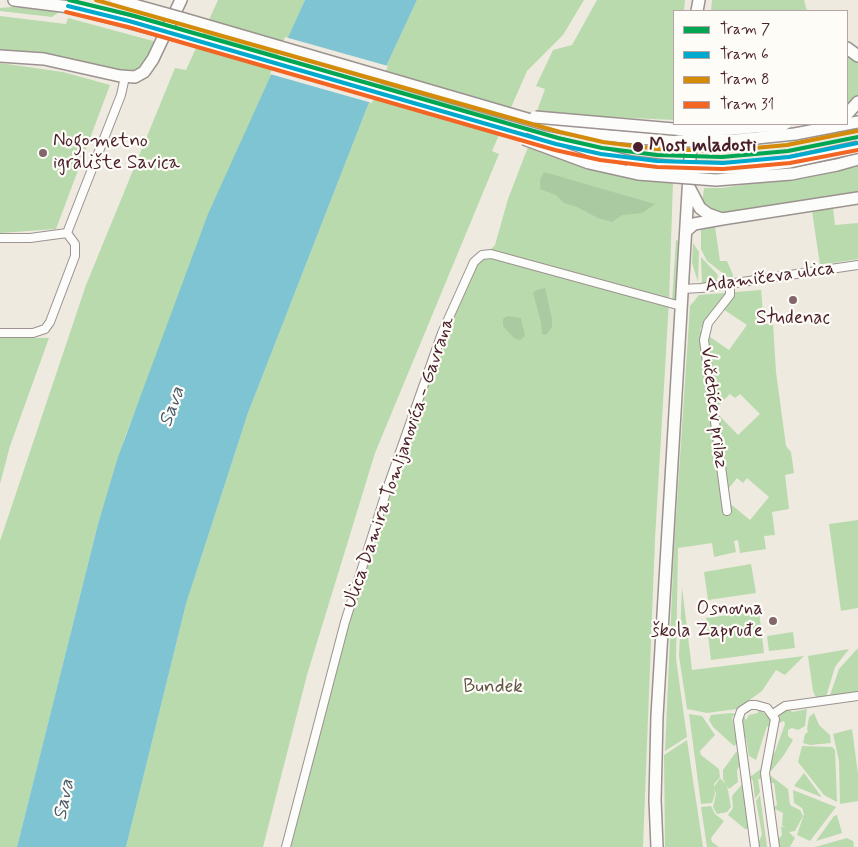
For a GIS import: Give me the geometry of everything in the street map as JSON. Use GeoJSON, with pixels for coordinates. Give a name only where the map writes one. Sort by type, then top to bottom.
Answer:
{"type":"FeatureCollection","features":[{"type":"Feature","properties":{"kind":"main road"},"geometry":{"type":"LineString","coordinates":[[14,0],[70,7],[174,34],[502,129],[590,163],[638,174],[716,180],[791,174],[837,166],[858,159]]}},
{"type":"Feature","properties":{"kind":"main road"},"geometry":{"type":"LineString","coordinates":[[116,0],[509,113],[578,131],[636,139],[707,141],[795,134],[842,125]]}},
{"type":"Feature","properties":{"kind":"main road"},"geometry":{"type":"LineString","coordinates":[[0,56],[71,64],[125,77],[140,75],[147,68],[181,0]]}},
{"type":"Feature","properties":{"kind":"main road"},"geometry":{"type":"LineString","coordinates":[[851,112],[858,102]]}},
{"type":"Feature","properties":{"kind":"main road"},"geometry":{"type":"LineString","coordinates":[[534,119],[684,130],[734,129],[775,125]]}},
{"type":"Feature","properties":{"kind":"main road"},"geometry":{"type":"LineString","coordinates":[[657,847],[655,800],[657,716],[692,125]]}},
{"type":"Feature","properties":{"kind":"main road"},"geometry":{"type":"LineString","coordinates":[[525,137],[631,162],[697,168],[740,168],[790,162],[858,147]]}},
{"type":"Feature","properties":{"kind":"main road"},"geometry":{"type":"LineString","coordinates":[[688,185],[700,208],[708,214],[722,219]]}},
{"type":"Feature","properties":{"kind":"main road"},"geometry":{"type":"LineString","coordinates":[[686,231],[694,224],[858,198]]}},
{"type":"Feature","properties":{"kind":"street"},"geometry":{"type":"LineString","coordinates":[[67,233],[121,95],[125,77]]}},
{"type":"Feature","properties":{"kind":"street"},"geometry":{"type":"LineString","coordinates":[[0,238],[30,238],[67,233]]}},
{"type":"Feature","properties":{"kind":"street"},"geometry":{"type":"LineString","coordinates":[[0,333],[33,333],[45,329],[50,322],[75,256],[75,244],[67,233]]}},
{"type":"Feature","properties":{"kind":"street","name":"Ulica Damira Tomljanovića - Gavrana"},"geometry":{"type":"LineString","coordinates":[[286,847],[345,622],[388,486],[442,333],[474,262],[482,255],[491,254],[681,306]]}},
{"type":"Feature","properties":{"kind":"street","name":"Adamičeva ulica"},"geometry":{"type":"LineString","coordinates":[[682,289],[730,284],[858,265]]}},
{"type":"Feature","properties":{"kind":"street","name":"Vučetićev prilaz"},"geometry":{"type":"LineString","coordinates":[[727,511],[704,340],[708,323],[730,295],[730,284]]}},
{"type":"Feature","properties":{"kind":"street"},"geometry":{"type":"LineString","coordinates":[[773,714],[785,706],[858,696]]}},
{"type":"Feature","properties":{"kind":"street"},"geometry":{"type":"LineString","coordinates":[[755,847],[738,720],[741,711],[750,706],[762,706],[773,714],[775,724],[765,773],[775,847]]}},
{"type":"Feature","properties":{"kind":"green space"},"geometry":{"type":"Polygon","coordinates":[[[218,0],[305,0],[272,75],[126,434],[98,524],[17,847],[0,847],[0,541],[86,285],[175,68],[186,70],[218,0]]]}},
{"type":"Feature","properties":{"kind":"green space"},"geometry":{"type":"Polygon","coordinates":[[[417,0],[584,0],[563,35],[527,71],[492,151],[499,154],[375,453],[307,675],[263,847],[126,847],[186,604],[248,413],[368,105],[417,0]]]}},
{"type":"Feature","properties":{"kind":"green space"},"geometry":{"type":"Polygon","coordinates":[[[597,0],[685,0],[684,10],[673,10],[673,120],[567,115],[537,111],[545,89],[536,86],[553,50],[572,45],[597,0]]]}},
{"type":"Feature","properties":{"kind":"green space"},"geometry":{"type":"Polygon","coordinates":[[[712,0],[804,0],[807,10],[711,10],[712,0]]]}},
{"type":"Feature","properties":{"kind":"green space"},"geometry":{"type":"Polygon","coordinates":[[[11,7],[59,12],[52,17],[0,11],[0,8],[11,7]]]}},
{"type":"Feature","properties":{"kind":"green space"},"geometry":{"type":"Polygon","coordinates":[[[0,16],[66,24],[68,18],[157,42],[140,69],[128,72],[77,61],[0,50],[0,16]]]}},
{"type":"Feature","properties":{"kind":"green space"},"geometry":{"type":"Polygon","coordinates":[[[848,53],[855,58],[858,64],[858,96],[851,105],[848,105],[848,53]]]}},
{"type":"Feature","properties":{"kind":"green space","name":"Nogometno igralište Savica"},"geometry":{"type":"Polygon","coordinates":[[[0,63],[63,72],[110,85],[56,229],[0,233],[0,63]]]}},
{"type":"Feature","properties":{"kind":"green space","name":"Bundek"},"geometry":{"type":"Polygon","coordinates":[[[528,147],[609,173],[673,182],[669,301],[655,539],[643,847],[289,847],[348,625],[391,487],[436,353],[476,265],[495,245],[508,199],[528,147]]]}},
{"type":"Feature","properties":{"kind":"green space"},"geometry":{"type":"Polygon","coordinates":[[[858,165],[858,192],[717,214],[702,205],[704,188],[722,188],[831,172],[858,165]]]}},
{"type":"Feature","properties":{"kind":"green space"},"geometry":{"type":"Polygon","coordinates":[[[544,172],[655,204],[642,213],[622,215],[612,222],[598,218],[577,207],[564,203],[556,195],[540,189],[540,180],[544,172]]]}},
{"type":"Feature","properties":{"kind":"green space"},"geometry":{"type":"Polygon","coordinates":[[[833,208],[835,225],[858,223],[858,259],[820,265],[812,211],[833,208]]]}},
{"type":"Feature","properties":{"kind":"green space"},"geometry":{"type":"Polygon","coordinates":[[[715,226],[720,261],[727,261],[733,279],[707,261],[701,249],[701,230],[715,226]]]}},
{"type":"Feature","properties":{"kind":"green space"},"geometry":{"type":"Polygon","coordinates":[[[676,240],[679,241],[676,299],[672,301],[676,240]]]}},
{"type":"Feature","properties":{"kind":"green space"},"geometry":{"type":"Polygon","coordinates":[[[693,243],[699,252],[698,282],[692,263],[693,243]]]}},
{"type":"Feature","properties":{"kind":"green space"},"geometry":{"type":"Polygon","coordinates":[[[701,257],[718,275],[716,282],[702,284],[701,257]]]}},
{"type":"Feature","properties":{"kind":"green space"},"geometry":{"type":"Polygon","coordinates":[[[545,288],[552,319],[552,327],[546,335],[542,334],[541,322],[533,293],[536,290],[545,288]]]}},
{"type":"Feature","properties":{"kind":"green space"},"geometry":{"type":"Polygon","coordinates":[[[761,290],[764,324],[773,323],[776,372],[786,446],[791,452],[794,473],[785,475],[789,509],[772,512],[775,535],[764,536],[766,549],[740,553],[738,540],[734,541],[736,552],[714,557],[712,543],[678,548],[676,659],[687,737],[665,751],[674,548],[690,306],[699,295],[761,290]],[[723,309],[713,310],[700,330],[729,350],[747,325],[723,309]],[[730,394],[714,410],[738,435],[760,414],[740,394],[735,398],[730,394]],[[737,478],[722,497],[750,520],[769,497],[747,478],[743,483],[737,478]]]}},
{"type":"Feature","properties":{"kind":"green space"},"geometry":{"type":"Polygon","coordinates":[[[507,316],[521,318],[525,336],[520,340],[514,338],[503,326],[503,319],[507,316]]]}},
{"type":"Feature","properties":{"kind":"green space"},"geometry":{"type":"Polygon","coordinates":[[[0,337],[49,338],[10,446],[0,484],[0,337]]]}},
{"type":"Feature","properties":{"kind":"green space"},"geometry":{"type":"Polygon","coordinates":[[[858,520],[858,608],[841,611],[829,524],[858,520]]]}},
{"type":"Feature","properties":{"kind":"green space"},"geometry":{"type":"Polygon","coordinates":[[[751,564],[756,593],[708,600],[704,572],[751,564]]]}},
{"type":"Feature","properties":{"kind":"green space"},"geometry":{"type":"Polygon","coordinates":[[[682,587],[692,670],[804,656],[785,675],[776,670],[762,691],[737,709],[707,713],[687,709],[679,656],[682,587]]]}},
{"type":"Feature","properties":{"kind":"green space"},"geometry":{"type":"Polygon","coordinates":[[[759,611],[764,653],[711,660],[706,618],[759,611]]]}},
{"type":"Feature","properties":{"kind":"green space"},"geometry":{"type":"Polygon","coordinates":[[[793,632],[795,648],[769,651],[767,636],[793,632]]]}},
{"type":"Feature","properties":{"kind":"green space"},"geometry":{"type":"Polygon","coordinates":[[[858,648],[858,694],[829,698],[839,669],[858,648]]]}},
{"type":"Feature","properties":{"kind":"green space"},"geometry":{"type":"Polygon","coordinates":[[[849,649],[835,667],[826,697],[816,698],[813,691],[808,656],[849,649]]]}},
{"type":"Feature","properties":{"kind":"green space"},"geometry":{"type":"Polygon","coordinates":[[[759,709],[771,719],[772,729],[767,726],[756,760],[749,756],[746,738],[742,737],[741,727],[743,714],[746,720],[749,715],[758,713],[759,709]]]}},
{"type":"Feature","properties":{"kind":"green space"},"geometry":{"type":"Polygon","coordinates":[[[789,709],[792,712],[807,709],[805,726],[798,730],[792,728],[788,730],[788,736],[793,740],[772,770],[767,772],[768,761],[775,752],[785,724],[784,721],[779,723],[780,714],[784,710],[789,709]]]}},
{"type":"Feature","properties":{"kind":"green space"},"geometry":{"type":"Polygon","coordinates":[[[814,713],[819,725],[830,735],[831,743],[810,745],[803,743],[805,734],[808,732],[809,717],[814,713]]]}},
{"type":"Feature","properties":{"kind":"green space"},"geometry":{"type":"Polygon","coordinates":[[[689,714],[702,716],[715,735],[700,751],[701,755],[719,769],[720,777],[714,784],[715,794],[712,803],[701,804],[689,714]]]}},
{"type":"Feature","properties":{"kind":"green space"},"geometry":{"type":"Polygon","coordinates":[[[736,714],[732,717],[737,743],[734,746],[713,727],[709,720],[711,715],[736,714]]]}},
{"type":"Feature","properties":{"kind":"green space"},"geometry":{"type":"Polygon","coordinates":[[[852,729],[858,774],[858,801],[840,804],[839,761],[833,734],[852,729]]]}},
{"type":"Feature","properties":{"kind":"green space"},"geometry":{"type":"Polygon","coordinates":[[[687,740],[703,847],[665,847],[664,755],[687,740]]]}},
{"type":"Feature","properties":{"kind":"green space"},"geometry":{"type":"Polygon","coordinates":[[[802,746],[832,747],[835,750],[837,802],[824,795],[798,762],[802,746]]]}},
{"type":"Feature","properties":{"kind":"green space"},"geometry":{"type":"Polygon","coordinates":[[[736,752],[740,753],[739,765],[741,764],[737,770],[738,782],[729,789],[723,779],[723,770],[736,752]]]}},
{"type":"Feature","properties":{"kind":"green space"},"geometry":{"type":"Polygon","coordinates":[[[762,768],[763,772],[760,773],[763,779],[758,779],[760,792],[755,799],[753,781],[750,777],[762,768]]]}},
{"type":"Feature","properties":{"kind":"green space"},"geometry":{"type":"Polygon","coordinates":[[[804,773],[821,796],[821,797],[794,786],[804,773]]]}},
{"type":"Feature","properties":{"kind":"green space"},"geometry":{"type":"Polygon","coordinates":[[[771,776],[788,789],[790,805],[800,810],[803,816],[795,831],[789,832],[795,838],[790,847],[777,847],[777,841],[782,835],[781,826],[785,828],[782,825],[783,813],[773,808],[777,805],[774,783],[768,783],[771,776]]]}},
{"type":"Feature","properties":{"kind":"green space"},"geometry":{"type":"Polygon","coordinates":[[[720,778],[727,785],[731,807],[727,812],[717,814],[713,807],[716,794],[714,787],[720,778]]]}},
{"type":"Feature","properties":{"kind":"green space"},"geometry":{"type":"Polygon","coordinates":[[[743,783],[750,829],[745,829],[728,815],[733,808],[732,796],[743,783]]]}},
{"type":"Feature","properties":{"kind":"green space"},"geometry":{"type":"Polygon","coordinates":[[[793,790],[836,807],[810,841],[797,835],[804,814],[802,808],[794,803],[793,790]]]}},
{"type":"Feature","properties":{"kind":"green space"},"geometry":{"type":"Polygon","coordinates":[[[760,795],[767,847],[760,847],[758,844],[762,834],[756,801],[760,795]]]}},
{"type":"Feature","properties":{"kind":"green space"},"geometry":{"type":"Polygon","coordinates":[[[711,806],[715,814],[724,821],[711,838],[712,842],[719,847],[707,847],[701,807],[711,806]]]}},
{"type":"Feature","properties":{"kind":"green space"},"geometry":{"type":"Polygon","coordinates":[[[837,815],[842,833],[816,841],[834,816],[837,815]]]}},
{"type":"Feature","properties":{"kind":"green space"},"geometry":{"type":"Polygon","coordinates":[[[847,838],[853,841],[854,847],[815,847],[847,838]]]}},
{"type":"Feature","properties":{"kind":"water","name":"Sava"},"geometry":{"type":"Polygon","coordinates":[[[305,0],[417,0],[368,105],[248,413],[186,604],[126,847],[17,847],[98,524],[118,457],[208,214],[305,0]]]}},
{"type":"Feature","properties":{"kind":"pier"},"geometry":{"type":"Polygon","coordinates":[[[285,37],[388,66],[372,103],[270,74],[285,37]]]}},
{"type":"Feature","properties":{"kind":"tram line","name":"7"},"geometry":{"type":"LineString","coordinates":[[69,0],[131,15],[558,138],[602,148],[657,155],[722,157],[788,151],[858,137]]}},
{"type":"Feature","properties":{"kind":"tram line","name":"8"},"geometry":{"type":"LineString","coordinates":[[96,0],[560,132],[603,142],[657,149],[722,151],[787,145],[857,131]]}},
{"type":"Feature","properties":{"kind":"tram line","name":"6"},"geometry":{"type":"LineString","coordinates":[[68,6],[129,21],[556,144],[601,154],[657,161],[723,163],[789,157],[858,143]]}},
{"type":"Feature","properties":{"kind":"tram line","name":"31"},"geometry":{"type":"LineString","coordinates":[[66,12],[128,27],[555,150],[600,160],[657,167],[723,169],[790,163],[858,150]]}},
{"type":"Feature","properties":{"kind":"place","name":"Most mladosti"},"geometry":{"type":"Point","coordinates":[638,147]}},
{"type":"Feature","properties":{"kind":"place","name":"Nogometno igralište Savica"},"geometry":{"type":"Point","coordinates":[43,153]}},
{"type":"Feature","properties":{"kind":"place","name":"Studenac"},"geometry":{"type":"Point","coordinates":[793,300]}},
{"type":"Feature","properties":{"kind":"place","name":"Osnovna škola Zapruđe"},"geometry":{"type":"Point","coordinates":[773,621]}}]}
